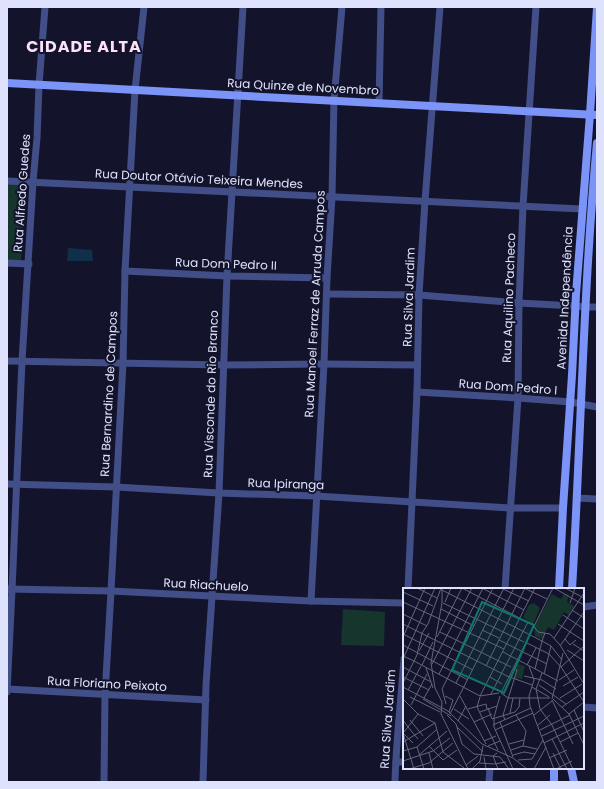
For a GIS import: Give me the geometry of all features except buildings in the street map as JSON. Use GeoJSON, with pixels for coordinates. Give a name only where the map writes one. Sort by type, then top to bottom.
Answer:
{"type":"FeatureCollection","features":[{"type":"Feature","properties":{"kind":"main road","name":"Avenida Independência"},"geometry":{"type":"LineString","coordinates":[[559,588],[571,402],[575,306],[582,209],[593,114],[597,8]]}},
{"type":"Feature","properties":{"kind":"main road","name":"Rua Quinze de Novembro"},"geometry":{"type":"LineString","coordinates":[[7,84],[593,114]]}},
{"type":"Feature","properties":{"kind":"main road","name":"Avenida Independência"},"geometry":{"type":"LineString","coordinates":[[572,588],[586,308],[594,208],[597,143]]}},
{"type":"Feature","properties":{"kind":"main road"},"geometry":{"type":"LineString","coordinates":[[554,769],[554,782]]}},
{"type":"Feature","properties":{"kind":"main road"},"geometry":{"type":"LineString","coordinates":[[571,769],[574,782]]}},
{"type":"Feature","properties":{"kind":"street","name":"Rua Alfredo Guedes"},"geometry":{"type":"LineString","coordinates":[[7,690],[10,589],[22,361],[45,7]]}},
{"type":"Feature","properties":{"kind":"street","name":"Rua Bernardino de Campos"},"geometry":{"type":"LineString","coordinates":[[104,782],[105,695],[122,364],[129,187],[135,90],[144,7]]}},
{"type":"Feature","properties":{"kind":"street","name":"Rua Visconde do Rio Branco"},"geometry":{"type":"LineString","coordinates":[[203,782],[206,685],[218,493],[227,276],[243,7]]}},
{"type":"Feature","properties":{"kind":"street","name":"Rua Manoel Ferraz de Arruda Campos"},"geometry":{"type":"LineString","coordinates":[[311,601],[332,197],[334,100],[342,7]]}},
{"type":"Feature","properties":{"kind":"street"},"geometry":{"type":"LineString","coordinates":[[379,103],[381,7]]}},
{"type":"Feature","properties":{"kind":"street","name":"Rua Silva Jardim"},"geometry":{"type":"LineString","coordinates":[[408,588],[417,392],[419,295],[440,7]]}},
{"type":"Feature","properties":{"kind":"street","name":"Rua Aquilino Pacheco"},"geometry":{"type":"LineString","coordinates":[[505,588],[518,398],[519,303],[523,206],[536,7]]}},
{"type":"Feature","properties":{"kind":"street","name":"Rua Doutor Otávio Teixeira Mendes"},"geometry":{"type":"LineString","coordinates":[[7,181],[582,209]]}},
{"type":"Feature","properties":{"kind":"street"},"geometry":{"type":"LineString","coordinates":[[7,263],[29,264]]}},
{"type":"Feature","properties":{"kind":"street","name":"Rua Dom Pedro II"},"geometry":{"type":"LineString","coordinates":[[125,271],[227,276],[327,278]]}},
{"type":"Feature","properties":{"kind":"street"},"geometry":{"type":"LineString","coordinates":[[327,294],[419,295],[586,308],[597,307]]}},
{"type":"Feature","properties":{"kind":"street"},"geometry":{"type":"LineString","coordinates":[[7,361],[223,365],[417,365]]}},
{"type":"Feature","properties":{"kind":"street","name":"Rua Dom Pedro I"},"geometry":{"type":"LineString","coordinates":[[417,392],[571,402],[597,407]]}},
{"type":"Feature","properties":{"kind":"street","name":"Rua Ipiranga"},"geometry":{"type":"LineString","coordinates":[[7,484],[116,487],[218,493],[316,496],[510,508],[563,508]]}},
{"type":"Feature","properties":{"kind":"street"},"geometry":{"type":"LineString","coordinates":[[577,498],[597,498]]}},
{"type":"Feature","properties":{"kind":"street","name":"Rua Riachuelo"},"geometry":{"type":"LineString","coordinates":[[10,589],[111,591],[311,601],[403,603]]}},
{"type":"Feature","properties":{"kind":"street"},"geometry":{"type":"LineString","coordinates":[[584,607],[597,606]]}},
{"type":"Feature","properties":{"kind":"street","name":"Rua Floriano Peixoto"},"geometry":{"type":"LineString","coordinates":[[7,690],[206,700]]}},
{"type":"Feature","properties":{"kind":"street","name":"Rua Silva Jardim"},"geometry":{"type":"LineString","coordinates":[[395,782],[403,699]]}},
{"type":"Feature","properties":{"kind":"street"},"geometry":{"type":"LineString","coordinates":[[584,708],[597,708]]}},
{"type":"Feature","properties":{"kind":"street"},"geometry":{"type":"LineString","coordinates":[[396,762],[403,762]]}},
{"type":"Feature","properties":{"kind":"street"},"geometry":{"type":"LineString","coordinates":[[489,782],[490,769]]}},
{"type":"Feature","properties":{"kind":"green space"},"geometry":{"type":"Polygon","coordinates":[[[7,184],[26,185],[21,261],[7,260],[7,184]]]}},
{"type":"Feature","properties":{"kind":"green space"},"geometry":{"type":"Polygon","coordinates":[[[343,609],[385,612],[384,646],[341,645],[343,609]]]}},
{"type":"Feature","properties":{"kind":"water"},"geometry":{"type":"Polygon","coordinates":[[[68,248],[92,250],[93,261],[67,261],[68,248]]]}},
{"type":"Feature","properties":{"kind":"district","name":"CIDADE ALTA"},"geometry":{"type":"Point","coordinates":[84,46]}}]}
